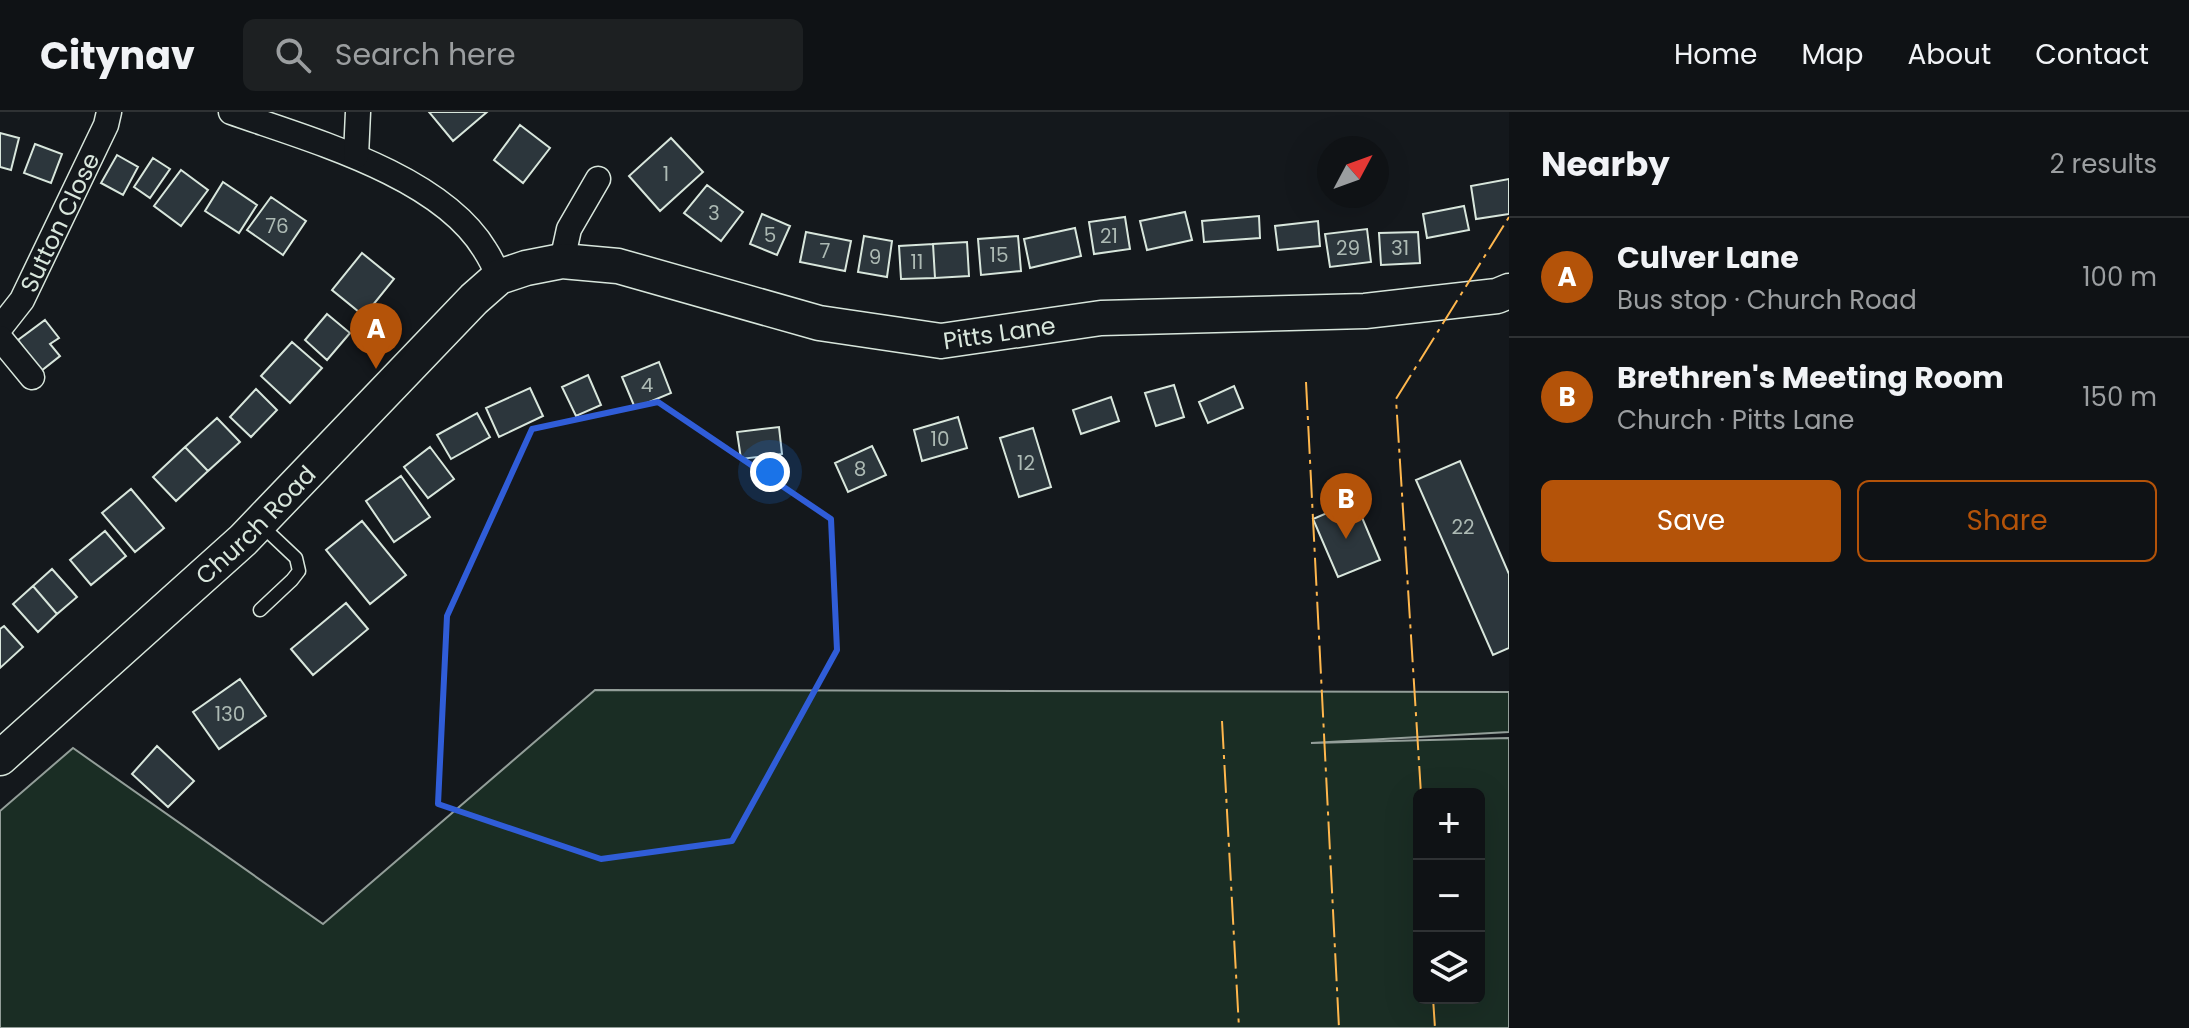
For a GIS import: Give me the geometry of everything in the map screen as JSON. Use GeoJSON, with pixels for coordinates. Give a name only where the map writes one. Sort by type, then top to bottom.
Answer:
{"type":"FeatureCollection","features":[{"type":"Feature","properties":{"kind":"main road","name":"Pitts Lane"},"geometry":{"type":"LineString","coordinates":[[499,277],[562,261],[618,266],[819,323],[941,341],[1101,318],[1365,311],[1497,296],[1509,291]]}},
{"type":"Feature","properties":{"kind":"main road","name":"Church Road"},"geometry":{"type":"LineString","coordinates":[[0,758],[259,522],[474,299],[499,277]]}},
{"type":"Feature","properties":{"kind":"street","name":"Sutton Close"},"geometry":{"type":"LineString","coordinates":[[0,328],[22,300],[106,125],[109,112]]}},
{"type":"Feature","properties":{"kind":"street"},"geometry":{"type":"LineString","coordinates":[[231,112],[356,156],[405,180],[437,201],[484,248],[499,277]]}},
{"type":"Feature","properties":{"kind":"street"},"geometry":{"type":"LineString","coordinates":[[356,156],[358,112]]}},
{"type":"Feature","properties":{"kind":"street"},"geometry":{"type":"LineString","coordinates":[[562,261],[569,229],[598,179]]}},
{"type":"Feature","properties":{"kind":"street"},"geometry":{"type":"LineString","coordinates":[[0,338],[32,377]]}},
{"type":"Feature","properties":{"kind":"lane"},"geometry":{"type":"LineString","coordinates":[[259,522],[296,558],[299,571],[260,610]]}},
{"type":"Feature","properties":{"kind":"highlighted area"},"geometry":{"type":"Polygon","coordinates":[[[658,402],[831,519],[837,650],[732,841],[601,859],[438,804],[447,616],[532,429],[658,402]]]}},
{"type":"Feature","properties":{"kind":"green space"},"geometry":{"type":"Polygon","coordinates":[[[595,690],[1509,692],[1509,732],[1311,743],[1509,738],[1509,1028],[0,1028],[0,811],[73,748],[323,924],[595,690]]]}},
{"type":"Feature","properties":{"kind":"building"},"geometry":{"type":"Polygon","coordinates":[[[429,112],[487,112],[453,141],[429,112]]]}},
{"type":"Feature","properties":{"kind":"building"},"geometry":{"type":"Polygon","coordinates":[[[520,125],[550,148],[523,183],[494,160],[520,125]]]}},
{"type":"Feature","properties":{"kind":"building"},"geometry":{"type":"Polygon","coordinates":[[[0,133],[19,138],[11,170],[0,167],[0,133]]]}},
{"type":"Feature","properties":{"kind":"building"},"geometry":{"type":"Polygon","coordinates":[[[671,138],[703,172],[660,211],[629,176],[671,138]]]}},
{"type":"Feature","properties":{"kind":"building"},"geometry":{"type":"Polygon","coordinates":[[[35,144],[62,154],[51,183],[24,173],[35,144]]]}},
{"type":"Feature","properties":{"kind":"building"},"geometry":{"type":"Polygon","coordinates":[[[117,155],[138,167],[123,195],[101,183],[117,155]]]}},
{"type":"Feature","properties":{"kind":"building"},"geometry":{"type":"Polygon","coordinates":[[[153,158],[170,169],[150,198],[134,187],[153,158]]]}},
{"type":"Feature","properties":{"kind":"building"},"geometry":{"type":"Polygon","coordinates":[[[181,170],[208,190],[181,226],[154,206],[181,170]]]}},
{"type":"Feature","properties":{"kind":"building"},"geometry":{"type":"Polygon","coordinates":[[[1509,179],[1509,214],[1476,219],[1471,186],[1509,179]]]}},
{"type":"Feature","properties":{"kind":"building"},"geometry":{"type":"Polygon","coordinates":[[[223,182],[257,205],[239,233],[205,211],[223,182]]]}},
{"type":"Feature","properties":{"kind":"building"},"geometry":{"type":"Polygon","coordinates":[[[707,185],[743,212],[721,241],[684,213],[707,185]]]}},
{"type":"Feature","properties":{"kind":"building"},"geometry":{"type":"Polygon","coordinates":[[[271,197],[306,221],[283,255],[247,230],[271,197]]]}},
{"type":"Feature","properties":{"kind":"building"},"geometry":{"type":"Polygon","coordinates":[[[1464,206],[1469,230],[1427,238],[1423,214],[1464,206]]]}},
{"type":"Feature","properties":{"kind":"building"},"geometry":{"type":"Polygon","coordinates":[[[1185,212],[1192,240],[1147,250],[1140,221],[1185,212]]]}},
{"type":"Feature","properties":{"kind":"building"},"geometry":{"type":"Polygon","coordinates":[[[762,214],[790,226],[777,255],[750,244],[762,214]]]}},
{"type":"Feature","properties":{"kind":"building"},"geometry":{"type":"Polygon","coordinates":[[[1259,216],[1260,238],[1204,242],[1202,221],[1259,216]]]}},
{"type":"Feature","properties":{"kind":"building"},"geometry":{"type":"Polygon","coordinates":[[[1125,217],[1130,249],[1094,254],[1089,222],[1125,217]]]}},
{"type":"Feature","properties":{"kind":"building"},"geometry":{"type":"Polygon","coordinates":[[[1318,221],[1320,246],[1278,250],[1275,226],[1318,221]]]}},
{"type":"Feature","properties":{"kind":"building"},"geometry":{"type":"Polygon","coordinates":[[[1075,228],[1081,256],[1030,268],[1024,239],[1075,228]]]}},
{"type":"Feature","properties":{"kind":"building"},"geometry":{"type":"Polygon","coordinates":[[[1367,229],[1371,262],[1330,267],[1325,234],[1367,229]]]}},
{"type":"Feature","properties":{"kind":"building"},"geometry":{"type":"Polygon","coordinates":[[[806,232],[851,241],[845,271],[800,262],[806,232]]]}},
{"type":"Feature","properties":{"kind":"building"},"geometry":{"type":"Polygon","coordinates":[[[1418,232],[1420,263],[1381,265],[1379,233],[1418,232]]]}},
{"type":"Feature","properties":{"kind":"building"},"geometry":{"type":"Polygon","coordinates":[[[864,236],[892,241],[887,277],[858,272],[864,236]]]}},
{"type":"Feature","properties":{"kind":"building"},"geometry":{"type":"Polygon","coordinates":[[[1018,236],[1021,271],[981,275],[978,239],[1018,236]]]}},
{"type":"Feature","properties":{"kind":"building"},"geometry":{"type":"Polygon","coordinates":[[[967,242],[969,276],[935,278],[933,244],[967,242]]]}},
{"type":"Feature","properties":{"kind":"building"},"geometry":{"type":"Polygon","coordinates":[[[933,244],[935,278],[901,279],[899,246],[933,244]]]}},
{"type":"Feature","properties":{"kind":"building"},"geometry":{"type":"Polygon","coordinates":[[[362,253],[394,279],[364,316],[332,290],[362,253]]]}},
{"type":"Feature","properties":{"kind":"building"},"geometry":{"type":"Polygon","coordinates":[[[327,314],[350,333],[327,360],[305,340],[327,314]]]}},
{"type":"Feature","properties":{"kind":"building"},"geometry":{"type":"Polygon","coordinates":[[[45,320],[59,338],[50,344],[60,356],[41,371],[18,340],[45,320]]]}},
{"type":"Feature","properties":{"kind":"building"},"geometry":{"type":"Polygon","coordinates":[[[292,342],[322,368],[290,403],[261,376],[292,342]]]}},
{"type":"Feature","properties":{"kind":"building"},"geometry":{"type":"Polygon","coordinates":[[[659,362],[671,393],[635,408],[622,377],[659,362]]]}},
{"type":"Feature","properties":{"kind":"building"},"geometry":{"type":"Polygon","coordinates":[[[588,375],[601,405],[576,416],[562,387],[588,375]]]}},
{"type":"Feature","properties":{"kind":"building"},"geometry":{"type":"Polygon","coordinates":[[[1174,385],[1184,417],[1156,426],[1145,393],[1174,385]]]}},
{"type":"Feature","properties":{"kind":"building"},"geometry":{"type":"Polygon","coordinates":[[[1234,386],[1243,408],[1208,423],[1199,402],[1234,386]]]}},
{"type":"Feature","properties":{"kind":"building"},"geometry":{"type":"Polygon","coordinates":[[[530,388],[543,416],[499,437],[486,408],[530,388]]]}},
{"type":"Feature","properties":{"kind":"building"},"geometry":{"type":"Polygon","coordinates":[[[256,389],[277,410],[251,437],[230,417],[256,389]]]}},
{"type":"Feature","properties":{"kind":"building"},"geometry":{"type":"Polygon","coordinates":[[[1111,397],[1119,421],[1081,434],[1073,410],[1111,397]]]}},
{"type":"Feature","properties":{"kind":"building"},"geometry":{"type":"Polygon","coordinates":[[[477,413],[490,437],[451,459],[437,435],[477,413]]]}},
{"type":"Feature","properties":{"kind":"building"},"geometry":{"type":"Polygon","coordinates":[[[958,417],[967,448],[922,461],[914,430],[958,417]]]}},
{"type":"Feature","properties":{"kind":"building"},"geometry":{"type":"Polygon","coordinates":[[[217,418],[240,442],[208,471],[185,447],[217,418]]]}},
{"type":"Feature","properties":{"kind":"building"},"geometry":{"type":"Polygon","coordinates":[[[779,427],[782,454],[741,459],[737,432],[779,427]]]}},
{"type":"Feature","properties":{"kind":"building"},"geometry":{"type":"Polygon","coordinates":[[[1033,428],[1051,487],[1019,497],[1000,438],[1033,428]]]}},
{"type":"Feature","properties":{"kind":"building"},"geometry":{"type":"Polygon","coordinates":[[[872,446],[886,475],[848,492],[835,463],[872,446]]]}},
{"type":"Feature","properties":{"kind":"building"},"geometry":{"type":"Polygon","coordinates":[[[185,447],[208,471],[176,501],[153,477],[185,447]]]}},
{"type":"Feature","properties":{"kind":"building"},"geometry":{"type":"Polygon","coordinates":[[[430,447],[454,479],[428,498],[404,467],[430,447]]]}},
{"type":"Feature","properties":{"kind":"building"},"geometry":{"type":"Polygon","coordinates":[[[1460,461],[1509,574],[1509,648],[1493,655],[1416,480],[1460,461]]]}},
{"type":"Feature","properties":{"kind":"building"},"geometry":{"type":"Polygon","coordinates":[[[401,476],[430,517],[394,542],[366,501],[401,476]]]}},
{"type":"Feature","properties":{"kind":"building"},"geometry":{"type":"Polygon","coordinates":[[[131,489],[164,528],[135,552],[102,513],[131,489]]]}},
{"type":"Feature","properties":{"kind":"building"},"geometry":{"type":"Polygon","coordinates":[[[1355,501],[1380,560],[1338,577],[1313,519],[1355,501]]]}},
{"type":"Feature","properties":{"kind":"building"},"geometry":{"type":"Polygon","coordinates":[[[362,521],[406,575],[370,604],[326,550],[362,521]]]}},
{"type":"Feature","properties":{"kind":"building"},"geometry":{"type":"Polygon","coordinates":[[[105,531],[126,556],[91,585],[70,560],[105,531]]]}},
{"type":"Feature","properties":{"kind":"building"},"geometry":{"type":"Polygon","coordinates":[[[52,569],[77,597],[57,614],[33,586],[52,569]]]}},
{"type":"Feature","properties":{"kind":"building"},"geometry":{"type":"Polygon","coordinates":[[[33,586],[57,614],[38,632],[13,604],[33,586]]]}},
{"type":"Feature","properties":{"kind":"building"},"geometry":{"type":"Polygon","coordinates":[[[346,603],[368,629],[313,675],[291,649],[346,603]]]}},
{"type":"Feature","properties":{"kind":"building"},"geometry":{"type":"Polygon","coordinates":[[[4,626],[23,647],[0,668],[0,629],[4,626]]]}},
{"type":"Feature","properties":{"kind":"building"},"geometry":{"type":"Polygon","coordinates":[[[240,679],[266,716],[219,749],[193,712],[240,679]]]}},
{"type":"Feature","properties":{"kind":"building"},"geometry":{"type":"Polygon","coordinates":[[[157,746],[194,781],[168,807],[132,774],[157,746]]]}},
{"type":"Feature","properties":{"kind":"power"},"geometry":{"type":"LineString","coordinates":[[1421,788],[1396,399],[1509,217]]}},
{"type":"Feature","properties":{"kind":"power"},"geometry":{"type":"LineString","coordinates":[[1306,382],[1339,1028]]}},
{"type":"Feature","properties":{"kind":"power"},"geometry":{"type":"LineString","coordinates":[[1222,721],[1239,1028]]}},
{"type":"Feature","properties":{"kind":"power"},"geometry":{"type":"LineString","coordinates":[[1433,1004],[1435,1028]]}},
{"type":"Feature","properties":{"kind":"place","name":"Culver Lane"},"geometry":{"type":"Point","coordinates":[376,369]}},
{"type":"Feature","properties":{"kind":"place","name":"Brethren's Meeting Room"},"geometry":{"type":"Point","coordinates":[1346,539]}}]}
